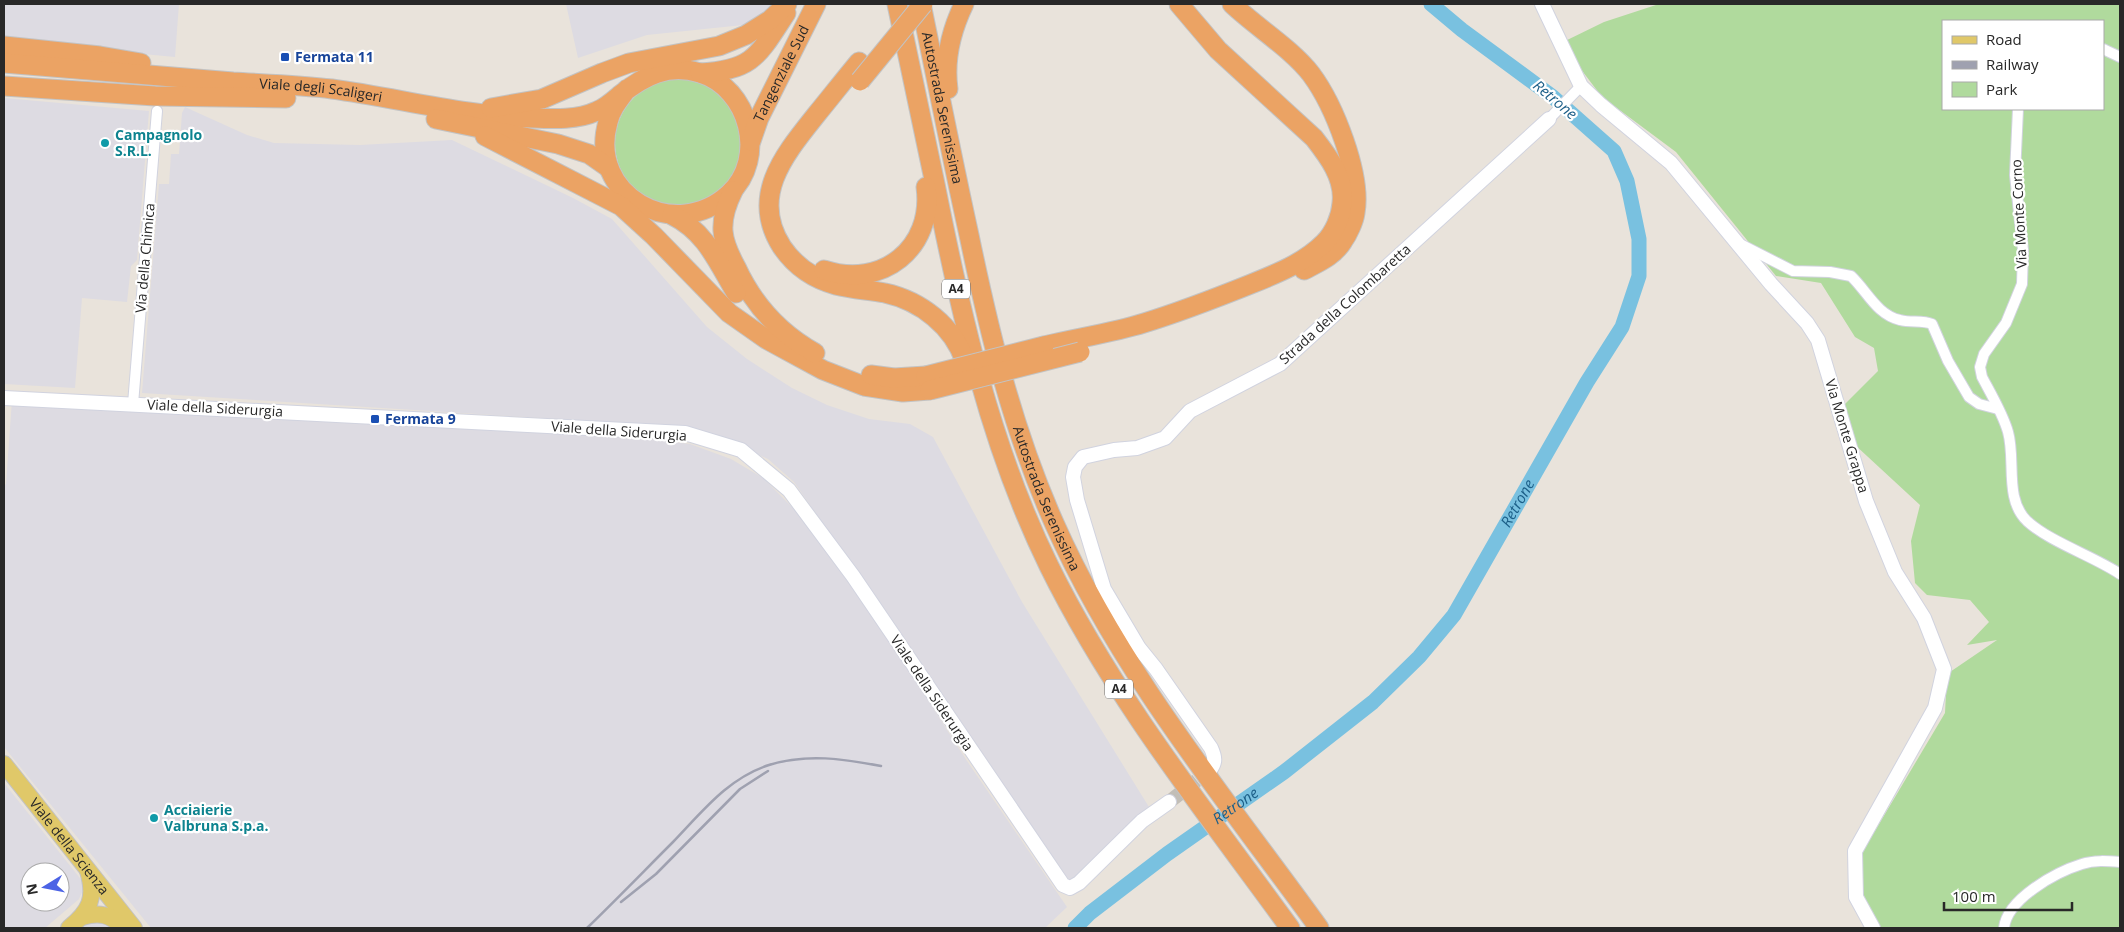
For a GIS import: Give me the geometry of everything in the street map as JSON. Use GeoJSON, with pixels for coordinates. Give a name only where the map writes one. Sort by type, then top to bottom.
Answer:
{"type":"FeatureCollection","features":[{"type":"Feature","properties":{"kind":"highway"},"geometry":{"type":"LineString","coordinates":[[457,117],[542,99],[629,63],[720,46],[746,35],[770,20],[788,4]]}},
{"type":"Feature","properties":{"kind":"highway","name":"Tangenziale Sud"},"geometry":{"type":"LineString","coordinates":[[700,73],[723,72],[742,66],[756,56],[792,4]]}},
{"type":"Feature","properties":{"kind":"highway","name":"Tangenziale Sud"},"geometry":{"type":"LineString","coordinates":[[750,144],[758,118],[816,4]]}},
{"type":"Feature","properties":{"kind":"highway"},"geometry":{"type":"LineString","coordinates":[[892,4],[900,50],[924,171],[927,201],[925,223],[916,242],[896,261],[876,270],[841,274],[831,272],[814,265],[791,241],[783,221],[781,198],[783,186],[793,162],[815,133],[860,81],[922,4]]}},
{"type":"Feature","properties":{"kind":"highway","name":"Autostrada Serenissima"},"geometry":{"type":"LineString","coordinates":[[897,4],[965,328],[987,408],[1004,458],[1049,565],[1106,667],[1135,713],[1290,928]]}},
{"type":"Feature","properties":{"kind":"highway"},"geometry":{"type":"LineString","coordinates":[[907,4],[793,143],[777,169],[770,200],[770,216],[776,235],[792,260],[811,275],[837,285],[884,293],[906,300],[930,313],[946,329],[962,354],[988,435],[1008,486],[1033,542],[1049,565]]}},
{"type":"Feature","properties":{"kind":"highway","name":"Autostrada Serenissima"},"geometry":{"type":"LineString","coordinates":[[922,4],[986,315],[1011,412],[1024,451],[1055,526],[1074,564],[1141,683],[1319,928]]}},
{"type":"Feature","properties":{"kind":"highway"},"geometry":{"type":"LineString","coordinates":[[964,4],[953,30],[948,51],[947,83],[973,221],[986,315]]}},
{"type":"Feature","properties":{"kind":"highway"},"geometry":{"type":"LineString","coordinates":[[457,117],[620,206],[654,236],[730,313],[766,339],[836,376],[864,386],[903,392],[1044,346],[1143,324],[1249,285],[1286,268],[1325,242],[1337,223],[1342,201],[1338,176],[1327,155],[1314,138],[1218,50],[1179,4]]}},
{"type":"Feature","properties":{"kind":"highway"},"geometry":{"type":"LineString","coordinates":[[735,187],[726,208],[723,229],[724,239],[734,265],[750,294],[777,326],[802,346],[844,367],[868,374],[928,383],[1080,352],[1197,314],[1294,275],[1328,257],[1343,241],[1355,214],[1356,187],[1342,136],[1329,101],[1310,73],[1232,4]]}},
{"type":"Feature","properties":{"kind":"highway"},"geometry":{"type":"LineString","coordinates":[[4,46],[100,56],[258,84]]}},
{"type":"Feature","properties":{"kind":"highway","name":"Viale degli Scaligeri"},"geometry":{"type":"LineString","coordinates":[[4,63],[44,72],[286,98],[336,101],[406,112],[457,117],[532,118],[582,117],[600,110],[627,89],[647,76],[665,70],[690,70],[700,73],[724,86],[736,100],[747,122],[750,144],[749,155],[742,177],[728,195],[707,209],[687,215],[672,215],[651,210],[632,199],[616,181],[609,168],[605,138],[607,124],[614,107],[627,89]]}},
{"type":"Feature","properties":{"kind":"highway","name":"Viale degli Scaligeri"},"geometry":{"type":"LineString","coordinates":[[4,74],[44,72],[258,84],[339,90],[405,100],[457,117],[589,154],[609,168]]}},
{"type":"Feature","properties":{"kind":"highway"},"geometry":{"type":"LineString","coordinates":[[4,86],[155,96],[286,98]]}},
{"type":"Feature","properties":{"kind":"highway"},"geometry":{"type":"LineString","coordinates":[[672,215],[700,234],[740,299],[764,329],[803,360]]}},
{"type":"Feature","properties":{"kind":"main road","name":"Viale della Scienza"},"geometry":{"type":"LineString","coordinates":[[4,764],[87,869],[125,927]]}},
{"type":"Feature","properties":{"kind":"main road"},"geometry":{"type":"LineString","coordinates":[[69,928],[82,917],[90,903],[92,887],[87,869]]}},
{"type":"Feature","properties":{"kind":"main road"},"geometry":{"type":"LineString","coordinates":[[82,917],[94,914],[108,915],[125,927]]}},
{"type":"Feature","properties":{"kind":"street","name":"Via Monte Grappa"},"geometry":{"type":"LineString","coordinates":[[1542,4],[1577,90],[1601,105],[1671,163],[1736,242],[1807,323],[1818,340],[1866,500],[1895,572],[1924,618],[1944,670],[1935,708],[1855,851],[1856,897],[1874,928]]}},
{"type":"Feature","properties":{"kind":"street"},"geometry":{"type":"LineString","coordinates":[[2104,49],[2120,56]]}},
{"type":"Feature","properties":{"kind":"street"},"geometry":{"type":"LineString","coordinates":[[1549,119],[1577,90]]}},
{"type":"Feature","properties":{"kind":"street","name":"Via Monte Corno"},"geometry":{"type":"LineString","coordinates":[[2018,110],[2015,175],[2023,250],[2022,284],[2006,323],[1984,354],[1980,367],[1982,377],[2008,431],[2012,456],[2012,488],[2025,519],[2037,529],[2120,574]]}},
{"type":"Feature","properties":{"kind":"street","name":"Via della Chimica"},"geometry":{"type":"LineString","coordinates":[[133,404],[156,111]]}},
{"type":"Feature","properties":{"kind":"street","name":"Strada della Colombaretta"},"geometry":{"type":"LineString","coordinates":[[1210,770],[1214,765],[1215,757],[1211,748],[1156,669],[1138,648],[1104,589],[1077,500],[1074,477],[1075,467],[1084,457],[1114,450],[1137,448],[1165,438],[1190,411],[1280,364],[1549,119]]}},
{"type":"Feature","properties":{"kind":"street"},"geometry":{"type":"LineString","coordinates":[[1736,242],[1793,271],[1830,272],[1851,276],[1878,308],[1899,320],[1932,324],[1948,361],[1969,397],[1980,404],[1998,409]]}},
{"type":"Feature","properties":{"kind":"street","name":"Viale della Siderurgia"},"geometry":{"type":"LineString","coordinates":[[4,398],[685,433],[741,450],[790,490],[853,576],[1063,885],[1070,888],[1079,884],[1142,821],[1169,802]]}},
{"type":"Feature","properties":{"kind":"street"},"geometry":{"type":"LineString","coordinates":[[2004,928],[2005,920],[2033,888],[2057,873],[2083,863],[2120,862]]}},
{"type":"Feature","properties":{"kind":"shaded area"},"geometry":{"type":"Polygon","coordinates":[[[4,4],[179,4],[175,57],[4,41],[4,4]]]}},
{"type":"Feature","properties":{"kind":"shaded area"},"geometry":{"type":"Polygon","coordinates":[[[566,4],[782,4],[764,17],[743,25],[647,35],[578,58],[566,4]]]}},
{"type":"Feature","properties":{"kind":"shaded area"},"geometry":{"type":"Polygon","coordinates":[[[4,98],[149,111],[137,260],[131,266],[127,302],[82,298],[75,388],[4,384],[4,98]]]}},
{"type":"Feature","properties":{"kind":"shaded area"},"geometry":{"type":"Polygon","coordinates":[[[185,107],[247,135],[274,143],[360,145],[452,140],[573,198],[612,219],[707,327],[747,359],[792,388],[827,405],[869,419],[910,424],[933,437],[1022,602],[1149,807],[1070,882],[936,685],[794,482],[768,459],[723,438],[687,427],[142,393],[159,184],[169,184],[171,154],[179,154],[182,113],[185,107]]]}},
{"type":"Feature","properties":{"kind":"shaded area"},"geometry":{"type":"Polygon","coordinates":[[[12,400],[658,440],[690,444],[731,459],[763,478],[798,513],[882,629],[967,761],[1067,907],[1045,928],[151,928],[4,747],[4,486],[6,484],[12,400]]]}},
{"type":"Feature","properties":{"kind":"shaded area"},"geometry":{"type":"Polygon","coordinates":[[[4,783],[67,862],[20,862],[20,912],[64,912],[45,928],[4,928],[4,783]]]}},
{"type":"Feature","properties":{"kind":"shaded area"},"geometry":{"type":"Polygon","coordinates":[[[70,866],[83,882],[83,890],[79,899],[70,907],[70,866]]]}},
{"type":"Feature","properties":{"kind":"shaded area"},"geometry":{"type":"Polygon","coordinates":[[[101,921],[115,928],[80,928],[92,922],[101,921]]]}},
{"type":"Feature","properties":{"kind":"green space"},"geometry":{"type":"Polygon","coordinates":[[[1659,4],[2120,4],[2120,928],[1878,928],[1859,896],[1860,856],[1945,713],[1947,674],[1997,640],[1967,645],[1989,622],[1970,600],[1927,595],[1915,583],[1911,541],[1920,505],[1854,444],[1843,406],[1878,371],[1874,348],[1855,337],[1821,283],[1776,276],[1676,152],[1602,97],[1561,43],[1604,22],[1659,4]]]}},
{"type":"Feature","properties":{"kind":"green space"},"geometry":{"type":"Polygon","coordinates":[[[679,79],[692,80],[704,84],[724,98],[738,118],[742,130],[742,156],[738,168],[724,188],[704,202],[692,206],[679,207],[666,206],[654,202],[634,188],[620,168],[616,156],[615,143],[616,130],[620,118],[634,98],[654,84],[666,80],[679,79]]]}},
{"type":"Feature","properties":{"kind":"waterway","name":"Retrone"},"geometry":{"type":"LineString","coordinates":[[1075,928],[1090,913],[1167,854],[1284,772],[1373,702],[1419,657],[1454,615],[1587,382],[1622,327],[1639,276],[1639,239],[1627,181],[1614,151],[1553,97],[1462,30],[1431,4]]}},
{"type":"Feature","properties":{"kind":"tunnel"},"geometry":{"type":"LineString","coordinates":[[1169,802],[1210,770]]}},
{"type":"Feature","properties":{"kind":"railway"},"geometry":{"type":"LineString","coordinates":[[587,928],[716,797],[741,778],[769,765],[797,759],[839,759],[881,766]]}},
{"type":"Feature","properties":{"kind":"railway"},"geometry":{"type":"LineString","coordinates":[[621,902],[656,874],[740,789],[768,771]]}},
{"type":"Feature","properties":{"kind":"place","name":"Fermata 11"},"geometry":{"type":"Point","coordinates":[285,57]}},
{"type":"Feature","properties":{"kind":"place","name":"Campagnolo S.R.L."},"geometry":{"type":"Point","coordinates":[105,143]}},
{"type":"Feature","properties":{"kind":"place","name":"Fermata 9"},"geometry":{"type":"Point","coordinates":[375,419]}},
{"type":"Feature","properties":{"kind":"place","name":"Acciaierie Valbruna S.p.a."},"geometry":{"type":"Point","coordinates":[154,818]}}]}
